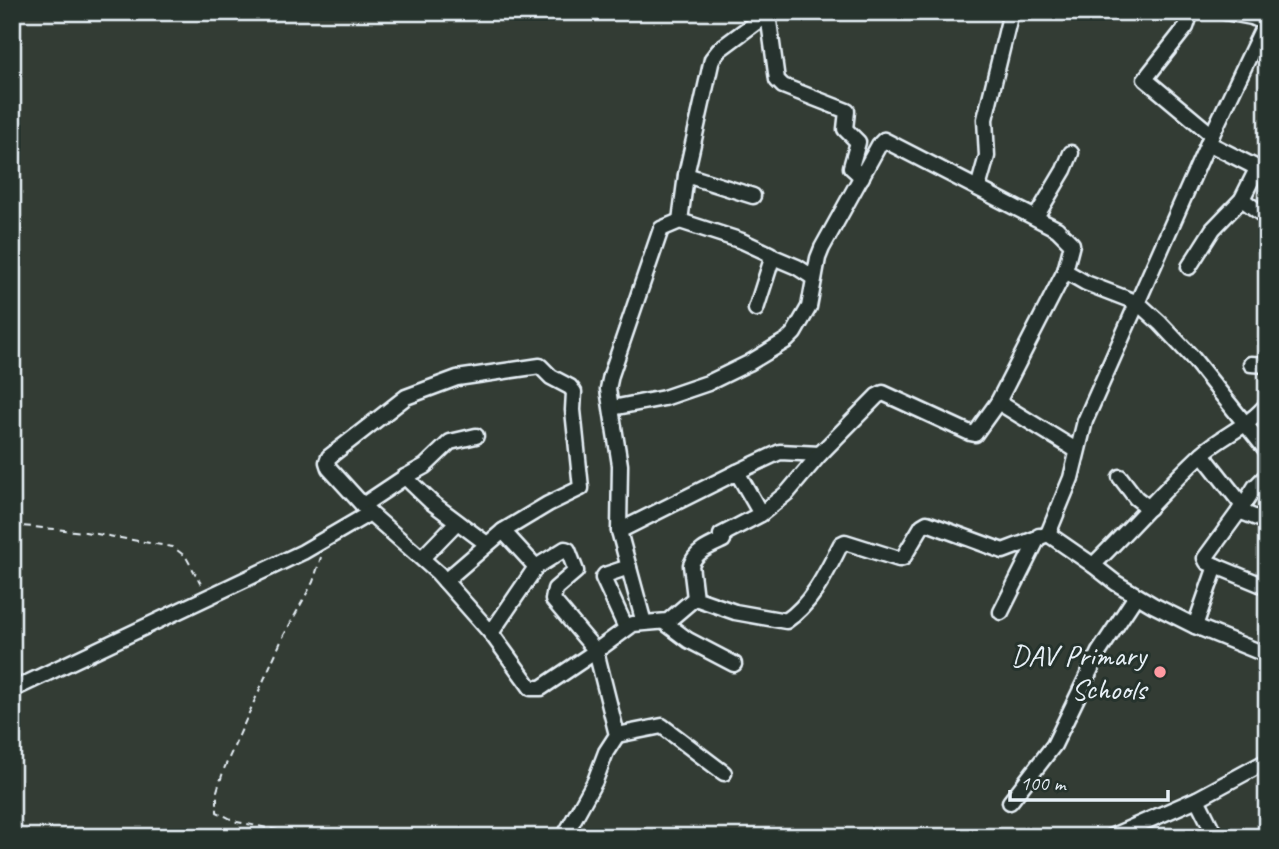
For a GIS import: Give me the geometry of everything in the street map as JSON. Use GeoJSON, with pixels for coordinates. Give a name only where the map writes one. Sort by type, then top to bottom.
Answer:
{"type":"FeatureCollection","features":[{"type":"Feature","properties":{"kind":"street"},"geometry":{"type":"LineString","coordinates":[[978,188],[987,156],[985,119],[1011,12]]}},
{"type":"Feature","properties":{"kind":"street"},"geometry":{"type":"LineString","coordinates":[[1189,267],[1213,229],[1242,199],[1262,171],[1210,139],[1145,79],[1186,27],[1191,12]]}},
{"type":"Feature","properties":{"kind":"street"},"geometry":{"type":"LineString","coordinates":[[1001,612],[1044,535],[1071,478],[1085,421],[1210,139],[1265,26],[1252,17],[1226,12]]}},
{"type":"Feature","properties":{"kind":"street"},"geometry":{"type":"LineString","coordinates":[[680,220],[686,175],[714,54],[769,13],[777,80],[783,86],[846,111],[845,129],[858,142],[851,167],[862,177]]}},
{"type":"Feature","properties":{"kind":"street"},"geometry":{"type":"LineString","coordinates":[[612,408],[664,398],[708,383],[776,347],[794,333],[809,307],[822,248],[884,140],[1035,216],[1057,229],[1072,244],[1065,271],[998,402],[974,434],[890,395],[880,394],[820,454],[788,492],[761,514],[722,534],[723,540],[702,550],[692,560],[695,598]]}},
{"type":"Feature","properties":{"kind":"street"},"geometry":{"type":"LineString","coordinates":[[1035,216],[1065,170],[1071,153]]}},
{"type":"Feature","properties":{"kind":"street"},"geometry":{"type":"LineString","coordinates":[[686,175],[754,196]]}},
{"type":"Feature","properties":{"kind":"street"},"geometry":{"type":"LineString","coordinates":[[1242,199],[1267,218]]}},
{"type":"Feature","properties":{"kind":"street"},"geometry":{"type":"LineString","coordinates":[[644,623],[618,531],[620,465],[608,389],[658,234],[665,225],[680,220],[766,252],[814,278]]}},
{"type":"Feature","properties":{"kind":"street"},"geometry":{"type":"LineString","coordinates":[[756,309],[771,256]]}},
{"type":"Feature","properties":{"kind":"street"},"geometry":{"type":"LineString","coordinates":[[1065,271],[1086,283],[1138,303],[1191,356],[1267,451]]}},
{"type":"Feature","properties":{"kind":"street"},"geometry":{"type":"LineString","coordinates":[[1251,364],[1267,365]]}},
{"type":"Feature","properties":{"kind":"street"},"geometry":{"type":"LineString","coordinates":[[445,581],[503,531],[548,504],[582,488],[573,410],[574,391],[551,377],[538,365],[457,379],[406,397],[329,457],[329,468],[367,509],[445,581],[491,634],[533,689],[541,688],[626,628],[634,624],[664,622],[695,598]]}},
{"type":"Feature","properties":{"kind":"street"},"geometry":{"type":"LineString","coordinates":[[998,402],[1076,450]]}},
{"type":"Feature","properties":{"kind":"street"},"geometry":{"type":"LineString","coordinates":[[1094,565],[1202,454],[1267,404]]}},
{"type":"Feature","properties":{"kind":"street"},"geometry":{"type":"LineString","coordinates":[[12,690],[326,539],[405,477],[425,466],[450,442],[476,436]]}},
{"type":"Feature","properties":{"kind":"street"},"geometry":{"type":"LineString","coordinates":[[618,531],[780,452],[820,454]]}},
{"type":"Feature","properties":{"kind":"street"},"geometry":{"type":"LineString","coordinates":[[1202,454],[1241,508],[1267,522]]}},
{"type":"Feature","properties":{"kind":"street"},"geometry":{"type":"LineString","coordinates":[[737,472],[761,514]]}},
{"type":"Feature","properties":{"kind":"street"},"geometry":{"type":"LineString","coordinates":[[1267,475],[1255,487],[1205,558],[1207,562],[1267,587]]}},
{"type":"Feature","properties":{"kind":"street"},"geometry":{"type":"LineString","coordinates":[[405,477],[487,544]]}},
{"type":"Feature","properties":{"kind":"street"},"geometry":{"type":"LineString","coordinates":[[1120,477],[1138,501],[1149,508]]}},
{"type":"Feature","properties":{"kind":"street"},"geometry":{"type":"LineString","coordinates":[[422,558],[457,522]]}},
{"type":"Feature","properties":{"kind":"street"},"geometry":{"type":"LineString","coordinates":[[695,598],[758,617],[786,621],[807,601],[822,581],[845,541],[899,559],[903,558],[922,526],[927,523],[1003,551],[1044,535]]}},
{"type":"Feature","properties":{"kind":"street"},"geometry":{"type":"LineString","coordinates":[[503,531],[536,567]]}},
{"type":"Feature","properties":{"kind":"street"},"geometry":{"type":"LineString","coordinates":[[1044,535],[1094,565],[1136,596],[1195,626],[1267,655]]}},
{"type":"Feature","properties":{"kind":"street"},"geometry":{"type":"LineString","coordinates":[[491,634],[536,567],[563,549],[568,550],[576,571],[555,589],[553,600],[596,650],[617,735]]}},
{"type":"Feature","properties":{"kind":"street"},"geometry":{"type":"LineString","coordinates":[[1195,626],[1216,566]]}},
{"type":"Feature","properties":{"kind":"street"},"geometry":{"type":"LineString","coordinates":[[626,628],[603,577],[629,567]]}},
{"type":"Feature","properties":{"kind":"street"},"geometry":{"type":"LineString","coordinates":[[1010,802],[1035,772],[1061,733],[1099,652],[1136,596]]}},
{"type":"Feature","properties":{"kind":"street"},"geometry":{"type":"LineString","coordinates":[[664,622],[688,640],[734,663]]}},
{"type":"Feature","properties":{"kind":"street"},"geometry":{"type":"LineString","coordinates":[[564,837],[617,735],[662,726],[724,773]]}},
{"type":"Feature","properties":{"kind":"street"},"geometry":{"type":"LineString","coordinates":[[1110,837],[1197,799],[1267,761]]}},
{"type":"Feature","properties":{"kind":"street"},"geometry":{"type":"LineString","coordinates":[[1197,799],[1216,837]]}},
{"type":"Feature","properties":{"kind":"path"},"geometry":{"type":"LineString","coordinates":[[12,525],[85,532],[173,547],[186,557],[209,597]]}},
{"type":"Feature","properties":{"kind":"path"},"geometry":{"type":"LineString","coordinates":[[313,837],[237,822],[217,812],[217,800],[223,769],[267,670],[313,582],[326,539]]}},
{"type":"Feature","properties":{"kind":"place","name":"DAV Primary Schools"},"geometry":{"type":"Point","coordinates":[1160,672]}}]}
